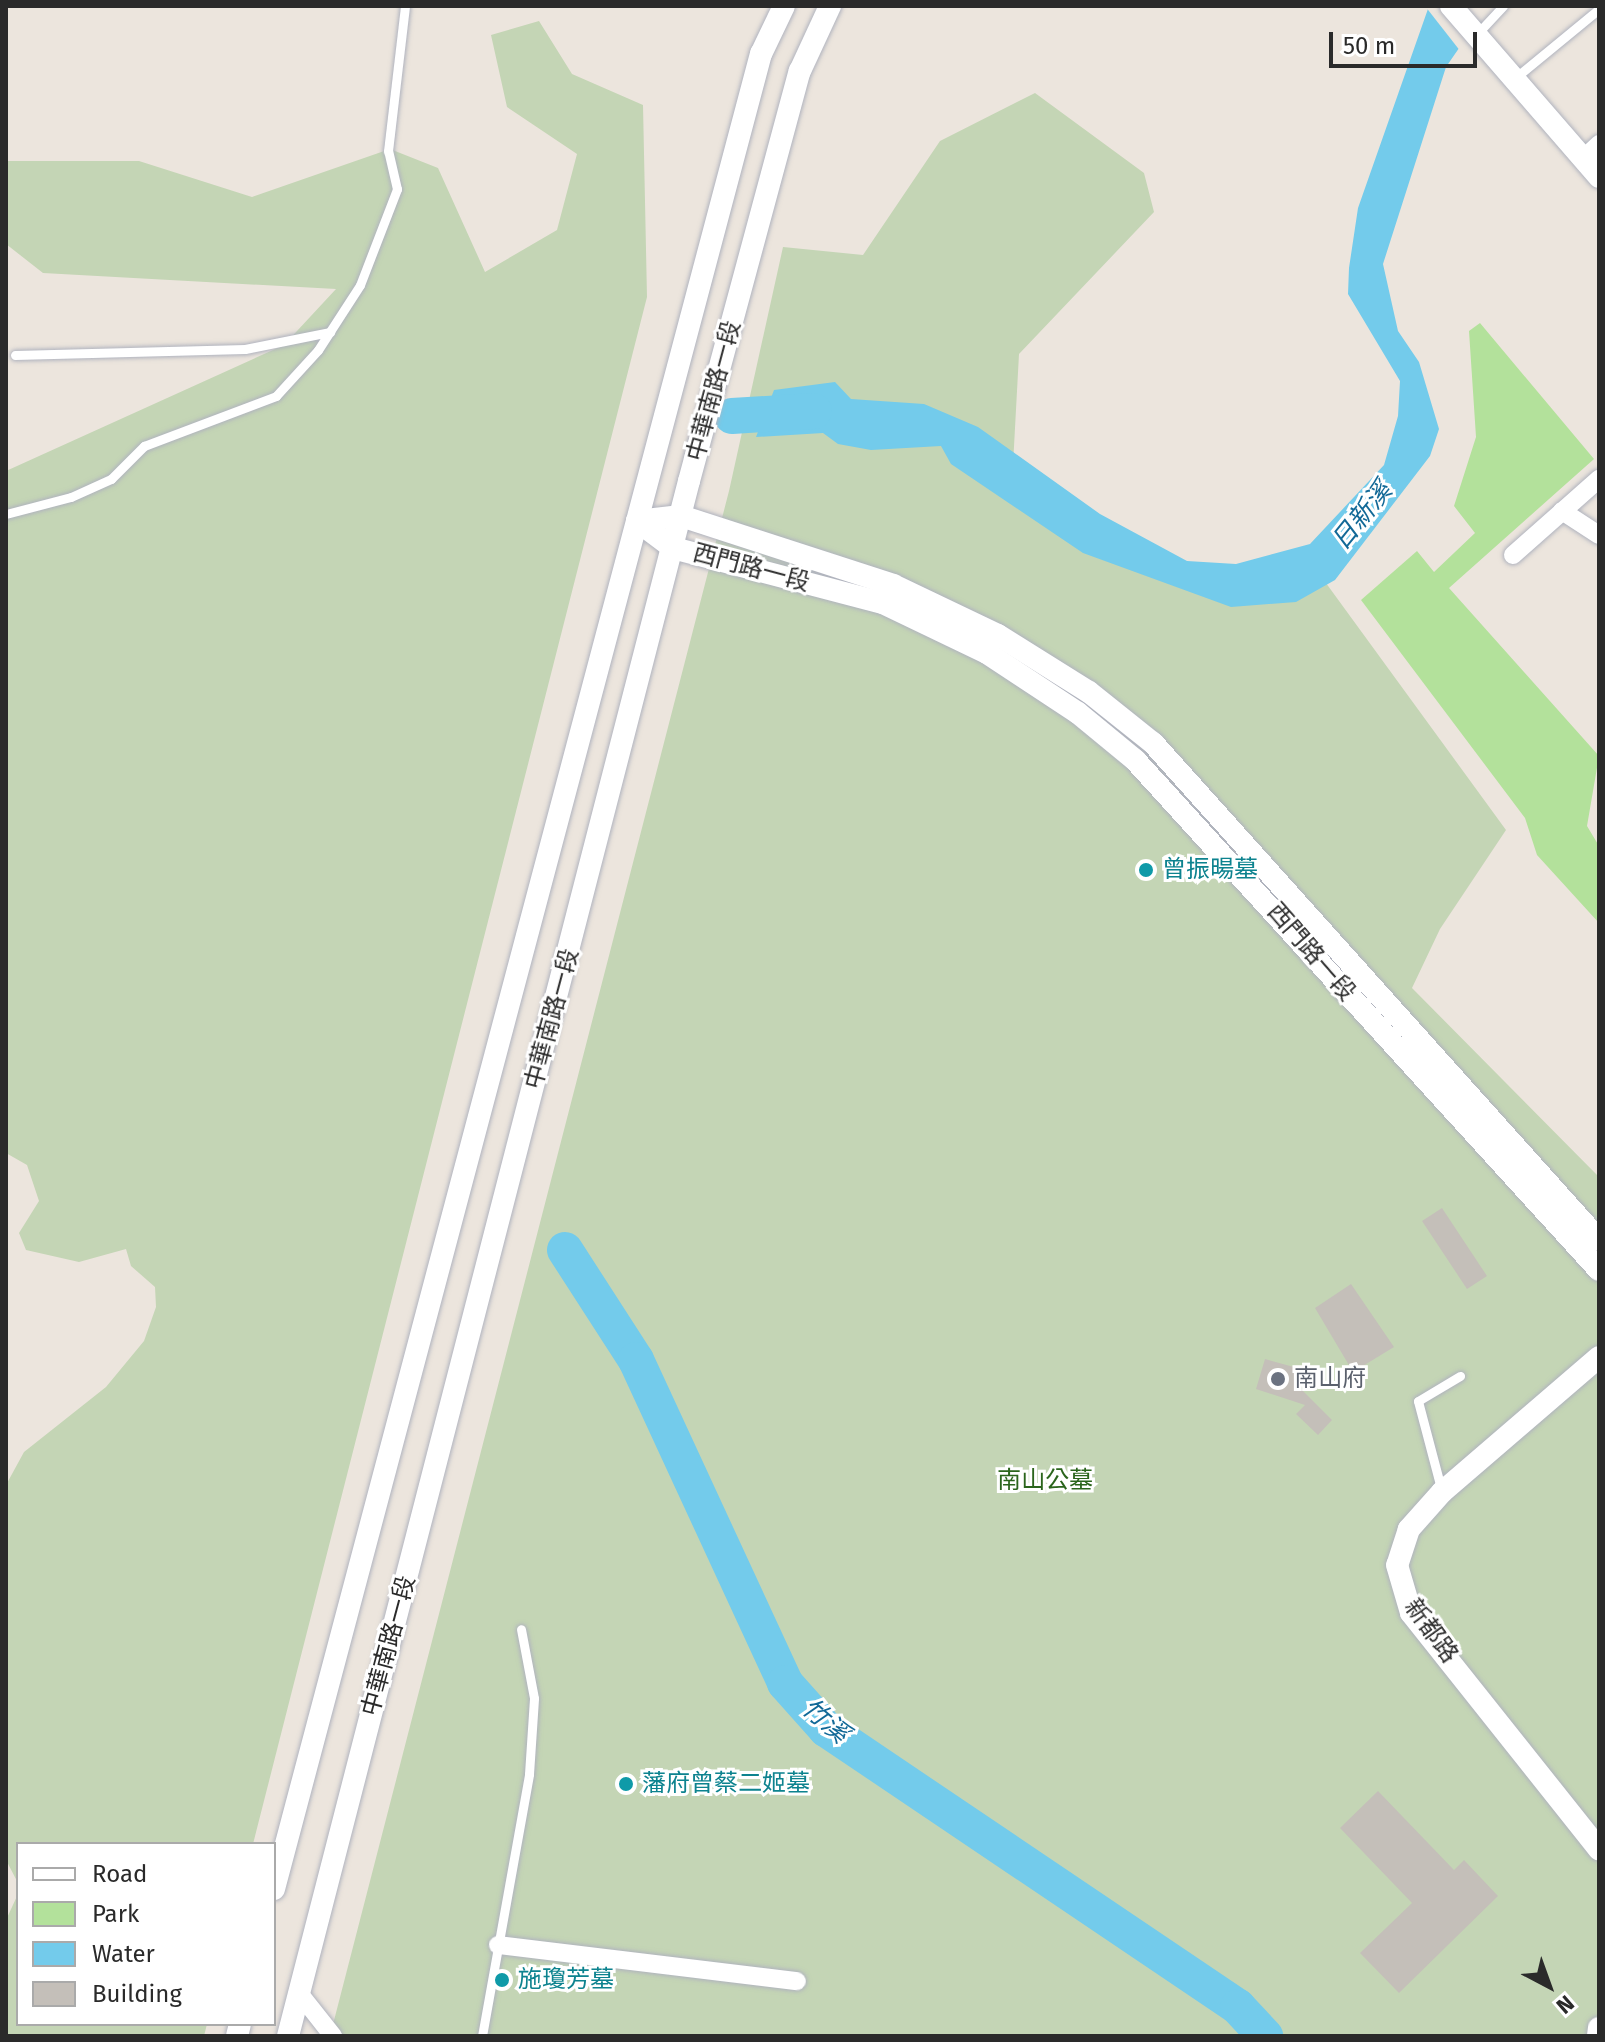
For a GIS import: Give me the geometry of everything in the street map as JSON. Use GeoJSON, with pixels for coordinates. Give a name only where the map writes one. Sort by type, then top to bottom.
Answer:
{"type":"FeatureCollection","features":[{"type":"Feature","properties":{"kind":"street","name":"中華南路一段"},"geometry":{"type":"LineString","coordinates":[[276,1881],[761,54],[784,6]]}},
{"type":"Feature","properties":{"kind":"street","name":"中華南路一段"},"geometry":{"type":"LineString","coordinates":[[288,2036],[681,516],[800,71],[830,6]]}},
{"type":"Feature","properties":{"kind":"street"},"geometry":{"type":"LineString","coordinates":[[1451,6],[1515,79],[1591,151],[1599,177]]}},
{"type":"Feature","properties":{"kind":"street"},"geometry":{"type":"LineString","coordinates":[[1513,555],[1599,479]]}},
{"type":"Feature","properties":{"kind":"street"},"geometry":{"type":"LineString","coordinates":[[1562,511],[1599,535]]}},
{"type":"Feature","properties":{"kind":"street","name":"西門路一段"},"geometry":{"type":"LineString","coordinates":[[637,521],[681,516],[893,585],[998,635],[1143,735],[1599,1240]]}},
{"type":"Feature","properties":{"kind":"street","name":"西門路一段"},"geometry":{"type":"LineString","coordinates":[[637,521],[673,548],[883,603],[987,653],[1078,713],[1135,760],[1599,1270]]}},
{"type":"Feature","properties":{"kind":"street","name":"新都路"},"geometry":{"type":"LineString","coordinates":[[1596,1837],[1402,1592],[1397,1565],[1409,1529],[1442,1492],[1599,1357]]}},
{"type":"Feature","properties":{"kind":"street"},"geometry":{"type":"LineString","coordinates":[[498,1945],[797,1981]]}},
{"type":"Feature","properties":{"kind":"street"},"geometry":{"type":"LineString","coordinates":[[299,1993],[333,2036]]}},
{"type":"Feature","properties":{"kind":"street"},"geometry":{"type":"LineString","coordinates":[[1598,2036],[1599,2028]]}},
{"type":"Feature","properties":{"kind":"lane"},"geometry":{"type":"LineString","coordinates":[[6,514],[71,497],[111,479],[144,446],[276,396],[330,332],[360,285],[397,189],[388,151],[405,6]]}},
{"type":"Feature","properties":{"kind":"lane"},"geometry":{"type":"LineString","coordinates":[[1475,33],[1503,6]]}},
{"type":"Feature","properties":{"kind":"lane"},"geometry":{"type":"LineString","coordinates":[[1515,79],[1599,9]]}},
{"type":"Feature","properties":{"kind":"lane"},"geometry":{"type":"LineString","coordinates":[[15,355],[245,349],[330,332]]}},
{"type":"Feature","properties":{"kind":"lane"},"geometry":{"type":"LineString","coordinates":[[1442,1492],[1418,1401],[1460,1376]]}},
{"type":"Feature","properties":{"kind":"lane"},"geometry":{"type":"LineString","coordinates":[[482,2036],[529,1774],[534,1698],[521,1629]]}},
{"type":"Feature","properties":{"kind":"green space"},"geometry":{"type":"Polygon","coordinates":[[[539,21],[572,74],[643,105],[647,297],[254,1842],[16,1842],[16,1879],[6,1860],[6,1485],[24,1452],[106,1387],[144,1341],[156,1307],[155,1287],[131,1266],[126,1249],[79,1262],[26,1250],[19,1233],[39,1201],[27,1165],[6,1153],[6,471],[284,345],[336,289],[43,273],[6,244],[6,161],[139,161],[252,197],[390,149],[438,168],[485,272],[557,230],[577,154],[507,107],[491,35],[539,21]]]}},
{"type":"Feature","properties":{"kind":"green space","name":"南山公墓"},"geometry":{"type":"Polygon","coordinates":[[[1035,93],[1144,173],[1154,212],[1019,354],[1013,465],[1180,579],[1315,568],[1506,830],[1440,929],[1412,988],[1599,1177],[1599,2036],[330,2036],[729,491],[783,247],[863,255],[940,141],[1035,93]]]}},
{"type":"Feature","properties":{"kind":"green space"},"geometry":{"type":"Polygon","coordinates":[[[1480,323],[1594,459],[1449,588],[1599,756],[1587,826],[1599,846],[1599,923],[1537,855],[1525,818],[1361,600],[1417,551],[1434,572],[1475,533],[1454,506],[1476,437],[1469,331],[1480,323]]]}},
{"type":"Feature","properties":{"kind":"green space"},"geometry":{"type":"Polygon","coordinates":[[[16,1898],[16,2026],[206,2026],[204,2036],[6,2036],[6,1920],[16,1898]]]}},
{"type":"Feature","properties":{"kind":"water"},"geometry":{"type":"Polygon","coordinates":[[[1429,6],[1466,38],[1446,67],[1383,264],[1398,331],[1419,362],[1439,429],[1430,456],[1335,580],[1296,602],[1231,607],[1083,553],[951,464],[941,446],[871,450],[838,444],[823,433],[756,437],[774,390],[835,382],[851,399],[924,404],[978,427],[1100,514],[1187,561],[1236,564],[1310,544],[1384,465],[1398,416],[1400,381],[1348,294],[1349,268],[1358,208],[1429,6]]]}},
{"type":"Feature","properties":{"kind":"pier"},"geometry":{"type":"Polygon","coordinates":[[[1425,6],[1495,6],[1461,52],[1425,6]]]}},
{"type":"Feature","properties":{"kind":"building"},"geometry":{"type":"Polygon","coordinates":[[[1442,1208],[1487,1276],[1467,1289],[1422,1221],[1442,1208]]]}},
{"type":"Feature","properties":{"kind":"building"},"geometry":{"type":"Polygon","coordinates":[[[1351,1284],[1394,1347],[1353,1372],[1315,1308],[1351,1284]]]}},
{"type":"Feature","properties":{"kind":"building"},"geometry":{"type":"Polygon","coordinates":[[[1265,1359],[1301,1369],[1296,1384],[1332,1420],[1318,1435],[1296,1414],[1305,1405],[1256,1389],[1265,1359]]]}},
{"type":"Feature","properties":{"kind":"building"},"geometry":{"type":"Polygon","coordinates":[[[1378,1791],[1454,1870],[1464,1860],[1498,1896],[1399,1993],[1360,1953],[1412,1903],[1340,1828],[1378,1791]]]}},
{"type":"Feature","properties":{"kind":"waterway","name":"日新溪"},"geometry":{"type":"LineString","coordinates":[[732,416],[814,411]]}},
{"type":"Feature","properties":{"kind":"waterway","name":"竹溪"},"geometry":{"type":"LineString","coordinates":[[565,1250],[636,1360],[785,1683],[826,1729],[1238,2007],[1265,2036]]}},
{"type":"Feature","properties":{"kind":"place","name":"曾振暘墓"},"geometry":{"type":"Point","coordinates":[1146,870]}},
{"type":"Feature","properties":{"kind":"place","name":"南山府"},"geometry":{"type":"Point","coordinates":[1278,1379]}},
{"type":"Feature","properties":{"kind":"place","name":"藩府曾蔡二姬墓"},"geometry":{"type":"Point","coordinates":[626,1784]}},
{"type":"Feature","properties":{"kind":"place","name":"施瓊芳墓"},"geometry":{"type":"Point","coordinates":[502,1980]}}]}
